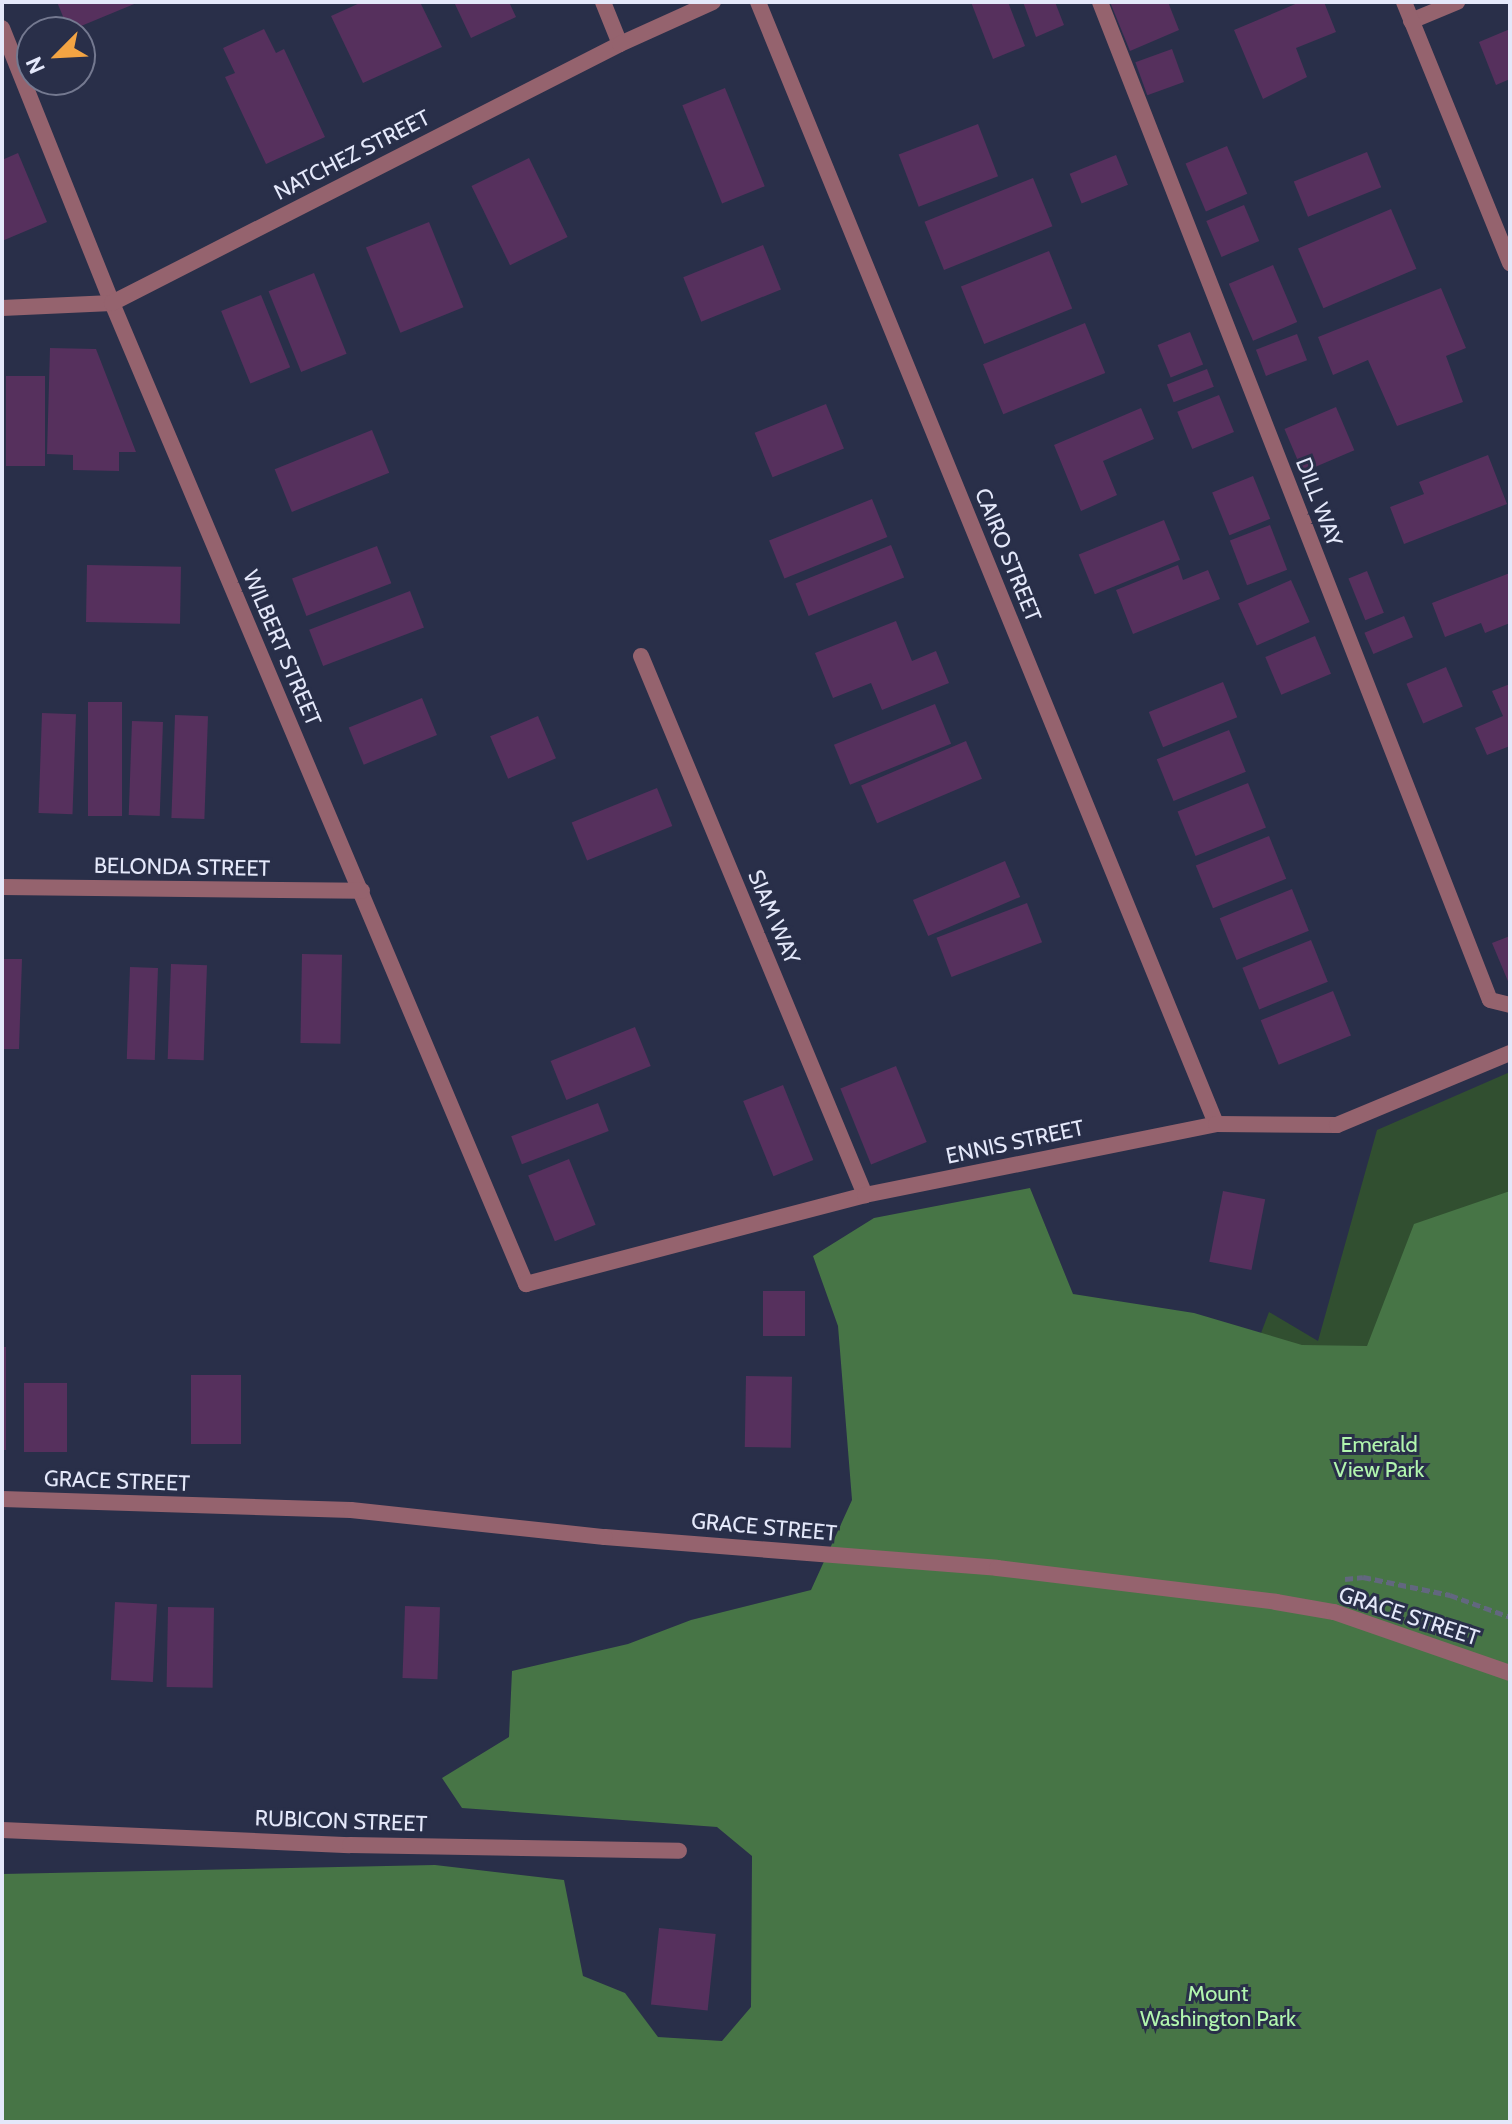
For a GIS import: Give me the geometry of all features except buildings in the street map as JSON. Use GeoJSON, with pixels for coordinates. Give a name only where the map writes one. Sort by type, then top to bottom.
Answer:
{"type":"FeatureCollection","features":[{"type":"Feature","properties":{"kind":"street"},"geometry":{"type":"LineString","coordinates":[[603,2],[620,44]]}},
{"type":"Feature","properties":{"kind":"street","name":"NATCHEZ STREET"},"geometry":{"type":"LineString","coordinates":[[2,308],[112,303],[620,44],[713,2]]}},
{"type":"Feature","properties":{"kind":"street","name":"CAIRO STREET"},"geometry":{"type":"LineString","coordinates":[[758,2],[1216,1124]]}},
{"type":"Feature","properties":{"kind":"street","name":"DILL WAY"},"geometry":{"type":"LineString","coordinates":[[1100,2],[1490,1000],[1510,1005]]}},
{"type":"Feature","properties":{"kind":"street"},"geometry":{"type":"LineString","coordinates":[[1404,2],[1510,263]]}},
{"type":"Feature","properties":{"kind":"street"},"geometry":{"type":"LineString","coordinates":[[1411,21],[1457,2]]}},
{"type":"Feature","properties":{"kind":"street","name":"WILBERT STREET"},"geometry":{"type":"LineString","coordinates":[[2,28],[112,303],[526,1284]]}},
{"type":"Feature","properties":{"kind":"street","name":"SIAM WAY"},"geometry":{"type":"LineString","coordinates":[[641,656],[865,1195]]}},
{"type":"Feature","properties":{"kind":"street","name":"BELONDA STREET"},"geometry":{"type":"LineString","coordinates":[[2,887],[362,891]]}},
{"type":"Feature","properties":{"kind":"street","name":"ENNIS STREET"},"geometry":{"type":"LineString","coordinates":[[526,1284],[865,1195],[1216,1124],[1337,1125],[1510,1053]]}},
{"type":"Feature","properties":{"kind":"street","name":"GRACE STREET"},"geometry":{"type":"LineString","coordinates":[[2,1499],[351,1510],[605,1537],[997,1568],[1276,1602],[1334,1612],[1510,1673]]}},
{"type":"Feature","properties":{"kind":"street","name":"RUBICON STREET"},"geometry":{"type":"LineString","coordinates":[[2,1830],[350,1845],[679,1851]]}},
{"type":"Feature","properties":{"kind":"path"},"geometry":{"type":"LineString","coordinates":[[1339,1579],[1363,1577],[1450,1595],[1510,1617]]}},
{"type":"Feature","properties":{"kind":"green space","name":"Emerald View Park"},"geometry":{"type":"Polygon","coordinates":[[[1510,1072],[1510,1656],[1191,1517],[1269,1312],[1318,1341],[1377,1130],[1510,1072]]]}},
{"type":"Feature","properties":{"kind":"green space","name":"Mount Washington Park"},"geometry":{"type":"Polygon","coordinates":[[[1030,1188],[1073,1294],[1194,1313],[1302,1345],[1367,1346],[1414,1224],[1510,1191],[1510,2122],[2,2122],[2,1874],[435,1865],[564,1880],[583,1976],[625,1993],[658,2037],[722,2041],[751,2007],[752,1856],[717,1827],[462,1808],[442,1778],[509,1737],[512,1671],[628,1644],[691,1620],[811,1590],[852,1500],[838,1326],[813,1256],[874,1218],[1030,1188]]]}}]}
